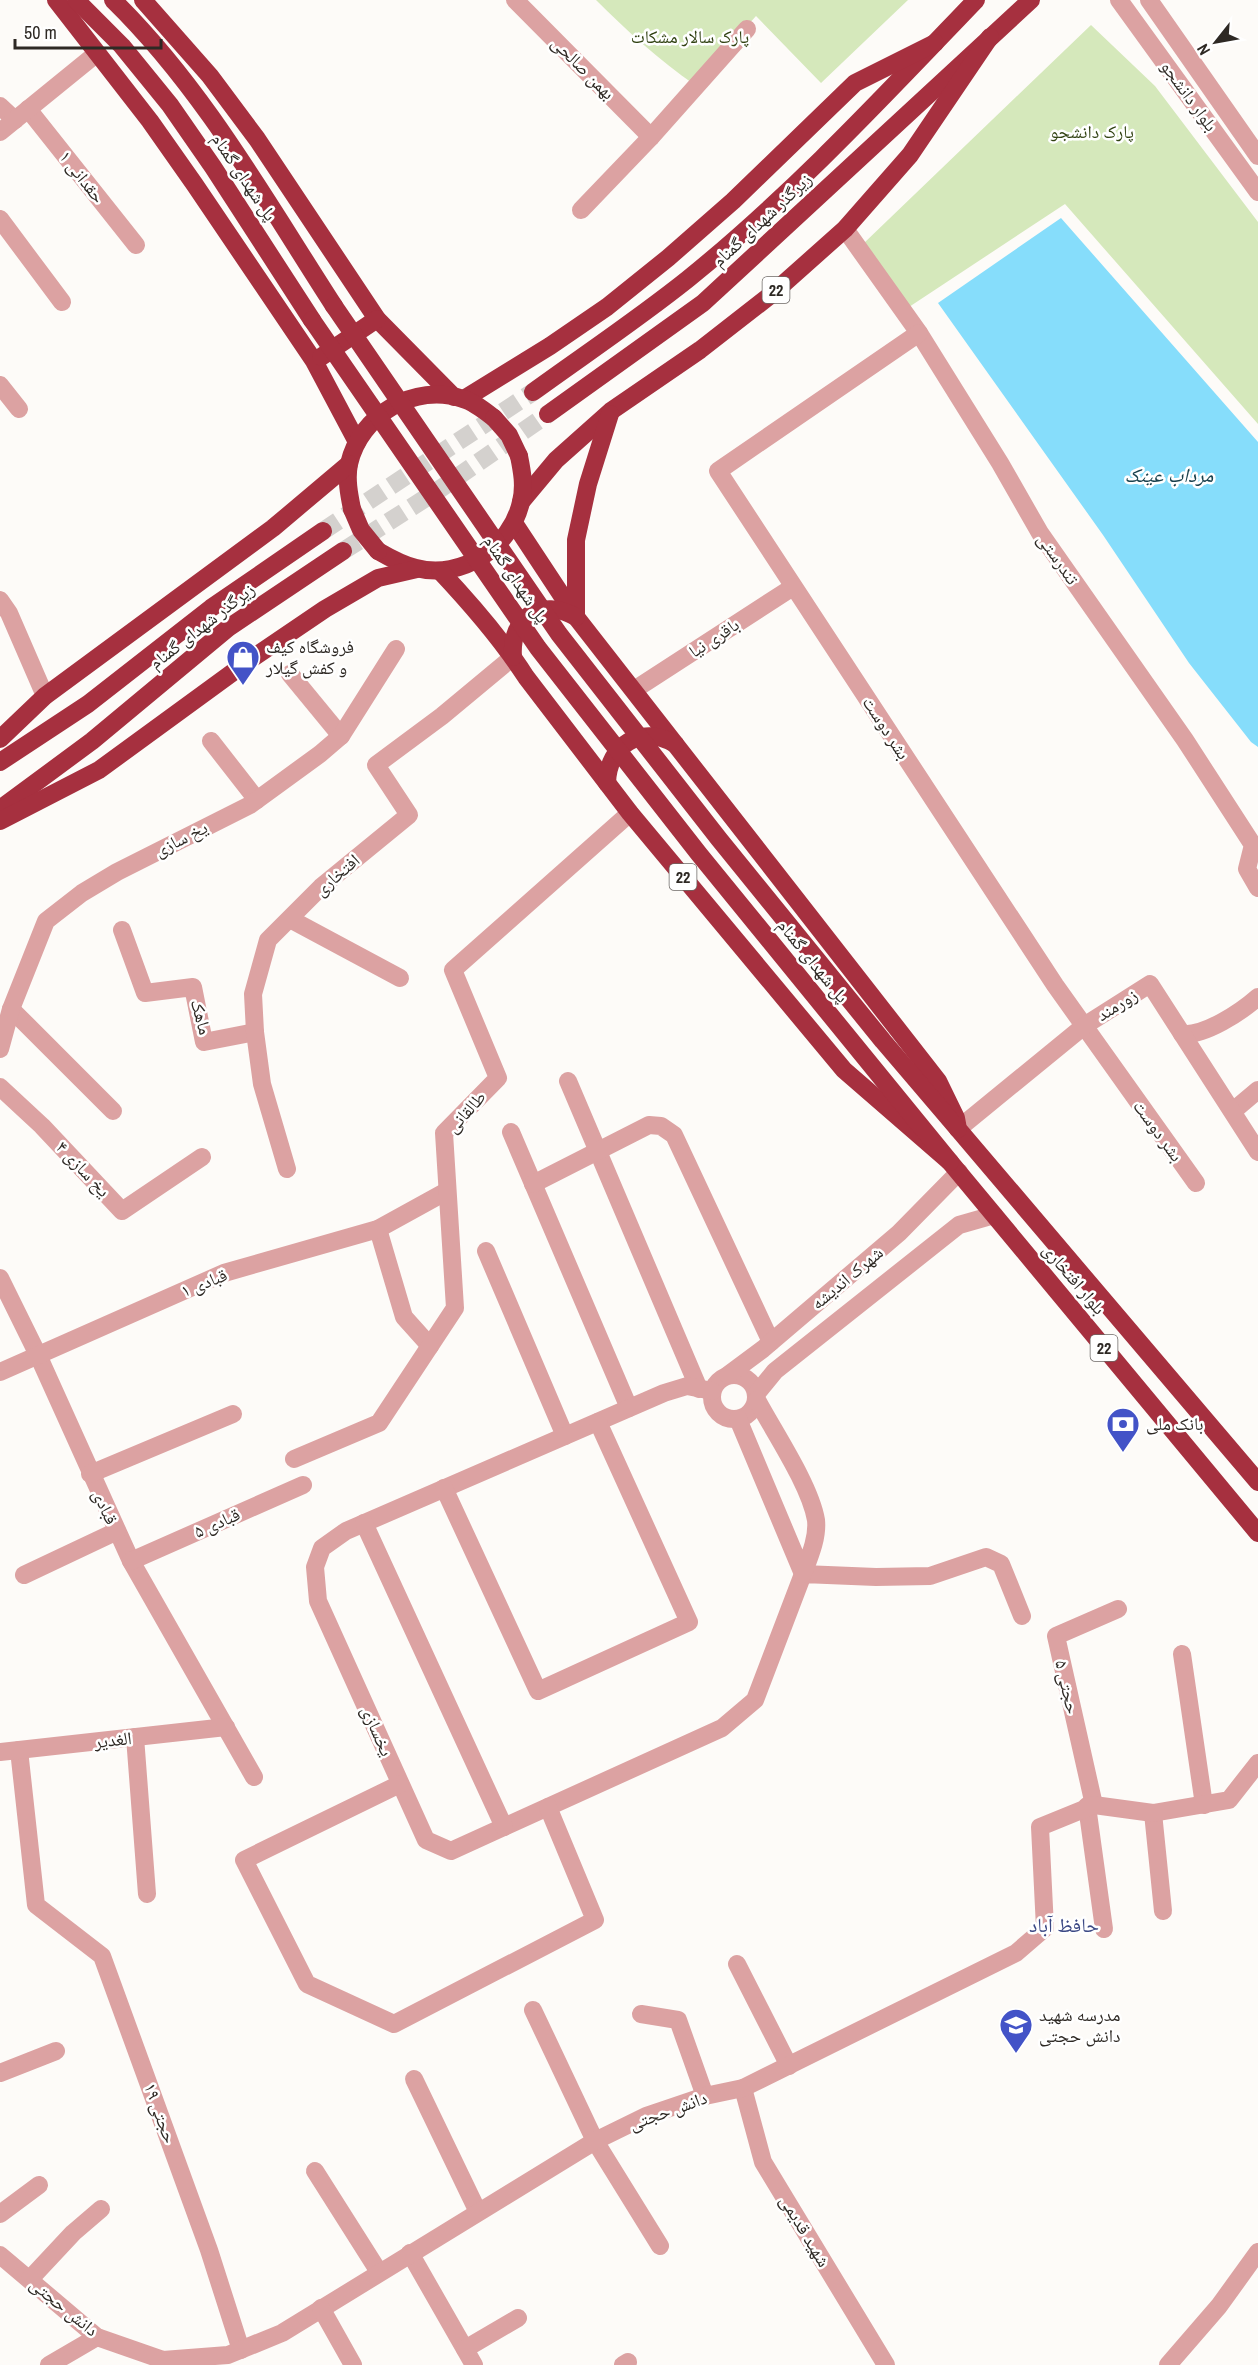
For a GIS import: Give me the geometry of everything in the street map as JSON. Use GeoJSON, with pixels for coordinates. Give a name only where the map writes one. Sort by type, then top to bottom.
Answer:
{"type":"FeatureCollection","features":[{"type":"Feature","properties":{"kind":"highway"},"geometry":{"type":"LineString","coordinates":[[56,0],[176,158],[314,361],[357,442]]}},
{"type":"Feature","properties":{"kind":"highway","name":"پل شهدای گمنام"},"geometry":{"type":"LineString","coordinates":[[76,0],[122,46],[170,105],[319,329],[538,648],[699,854],[954,1167]]}},
{"type":"Feature","properties":{"kind":"highway","name":"پل شهدای گمنام"},"geometry":{"type":"LineString","coordinates":[[113,0],[142,28],[191,90],[235,153],[334,306],[559,634],[734,857],[883,1041],[958,1129]]}},
{"type":"Feature","properties":{"kind":"highway"},"geometry":{"type":"LineString","coordinates":[[143,0],[210,76],[237,112],[377,319],[459,398],[579,326],[659,265],[733,201],[855,83],[935,43]]}},
{"type":"Feature","properties":{"kind":"highway","name":"زیرگذر شهدای گمنام"},"geometry":{"type":"LineString","coordinates":[[533,392],[687,280],[749,227],[828,154],[976,0]]}},
{"type":"Feature","properties":{"kind":"highway","name":"22"},"geometry":{"type":"LineString","coordinates":[[522,501],[556,460],[611,411],[700,350],[763,301],[845,229],[910,155],[990,37],[1031,0]]}},
{"type":"Feature","properties":{"kind":"highway","name":"زیرگذر شهدای گمنام"},"geometry":{"type":"LineString","coordinates":[[548,414],[703,303],[774,240],[990,37]]}},
{"type":"Feature","properties":{"kind":"highway"},"geometry":{"type":"LineString","coordinates":[[314,361],[377,319]]}},
{"type":"Feature","properties":{"kind":"highway","name":"22"},"geometry":{"type":"LineString","coordinates":[[431,395],[459,398],[494,418],[509,435],[519,456],[523,479],[522,501],[514,523],[500,542],[483,557],[462,567],[440,571],[417,569],[395,561],[378,551],[362,530],[352,509],[347,487],[350,464],[357,442],[370,423],[388,408],[409,399],[431,395]]}},
{"type":"Feature","properties":{"kind":"highway"},"geometry":{"type":"LineString","coordinates":[[576,617],[576,540],[588,484],[611,411]]}},
{"type":"Feature","properties":{"kind":"highway"},"geometry":{"type":"LineString","coordinates":[[0,738],[45,696],[273,528],[350,464]]}},
{"type":"Feature","properties":{"kind":"highway","name":"22"},"geometry":{"type":"LineString","coordinates":[[514,523],[576,617],[938,1081],[956,1118],[958,1129]]}},
{"type":"Feature","properties":{"kind":"highway","name":"زیرگذر شهدای گمنام"},"geometry":{"type":"LineString","coordinates":[[0,762],[88,704],[211,608],[323,531]]}},
{"type":"Feature","properties":{"kind":"highway","name":"زیرگذر شهدای گمنام"},"geometry":{"type":"LineString","coordinates":[[0,809],[92,741],[228,628],[343,551]]}},
{"type":"Feature","properties":{"kind":"highway"},"geometry":{"type":"LineString","coordinates":[[0,821],[99,770],[247,662],[325,609],[378,578],[417,569]]}},
{"type":"Feature","properties":{"kind":"highway","name":"22"},"geometry":{"type":"LineString","coordinates":[[440,571],[474,608],[513,657],[630,813],[844,1070],[954,1167]]}},
{"type":"Feature","properties":{"kind":"highway"},"geometry":{"type":"LineString","coordinates":[[513,657],[512,643],[516,629],[524,618],[536,611],[550,608],[564,610],[576,617]]}},
{"type":"Feature","properties":{"kind":"highway"},"geometry":{"type":"LineString","coordinates":[[607,783],[607,774],[613,757],[625,743],[635,738],[657,736],[677,745]]}},
{"type":"Feature","properties":{"kind":"highway","name":"بلوار افتخاری"},"geometry":{"type":"LineString","coordinates":[[958,1129],[1258,1482]]}},
{"type":"Feature","properties":{"kind":"highway","name":"بلوار افتخاری"},"geometry":{"type":"LineString","coordinates":[[954,1167],[1258,1533]]}},
{"type":"Feature","properties":{"kind":"street","name":"بهمن صالحی"},"geometry":{"type":"LineString","coordinates":[[515,0],[651,137]]}},
{"type":"Feature","properties":{"kind":"street","name":"بلوار دانشجو"},"geometry":{"type":"LineString","coordinates":[[1149,0],[1258,156]]}},
{"type":"Feature","properties":{"kind":"street","name":"بلوار دانشجو"},"geometry":{"type":"LineString","coordinates":[[1120,1],[1258,192]]}},
{"type":"Feature","properties":{"kind":"street"},"geometry":{"type":"LineString","coordinates":[[581,210],[651,137],[747,29]]}},
{"type":"Feature","properties":{"kind":"street"},"geometry":{"type":"LineString","coordinates":[[0,132],[96,54]]}},
{"type":"Feature","properties":{"kind":"street","name":"حقدانی ۱"},"geometry":{"type":"LineString","coordinates":[[0,106],[21,114],[136,245]]}},
{"type":"Feature","properties":{"kind":"street"},"geometry":{"type":"LineString","coordinates":[[0,219],[62,302]]}},
{"type":"Feature","properties":{"kind":"street","name":"تندرستی"},"geometry":{"type":"LineString","coordinates":[[845,229],[919,333],[1000,463],[1040,533],[1185,740],[1253,845],[1247,869],[1258,888]]}},
{"type":"Feature","properties":{"kind":"street","name":"بشر دوست"},"geometry":{"type":"LineString","coordinates":[[919,333],[718,471],[986,881],[1084,1026],[1196,1184]]}},
{"type":"Feature","properties":{"kind":"street"},"geometry":{"type":"LineString","coordinates":[[0,385],[19,409]]}},
{"type":"Feature","properties":{"kind":"street","name":"باقری نیا"},"geometry":{"type":"LineString","coordinates":[[634,690],[793,587]]}},
{"type":"Feature","properties":{"kind":"street"},"geometry":{"type":"LineString","coordinates":[[0,600],[9,613],[45,696]]}},
{"type":"Feature","properties":{"kind":"street","name":"یخ سازی"},"geometry":{"type":"LineString","coordinates":[[0,1049],[11,1009],[46,921],[117,872],[257,800],[341,736],[396,649]]}},
{"type":"Feature","properties":{"kind":"street","name":"افتخاری"},"geometry":{"type":"LineString","coordinates":[[287,1169],[262,1084],[255,1032],[253,994],[268,940],[321,887],[409,815],[376,765],[442,716],[513,657]]}},
{"type":"Feature","properties":{"kind":"street"},"geometry":{"type":"LineString","coordinates":[[290,674],[341,736]]}},
{"type":"Feature","properties":{"kind":"street"},"geometry":{"type":"LineString","coordinates":[[211,741],[257,800]]}},
{"type":"Feature","properties":{"kind":"street","name":"طالقانی"},"geometry":{"type":"LineString","coordinates":[[294,1459],[379,1423],[455,1308],[444,1133],[498,1078],[453,970],[630,813]]}},
{"type":"Feature","properties":{"kind":"street"},"geometry":{"type":"LineString","coordinates":[[290,919],[400,978]]}},
{"type":"Feature","properties":{"kind":"street","name":"ماهک"},"geometry":{"type":"LineString","coordinates":[[122,930],[145,993],[193,987],[204,1042],[255,1032]]}},
{"type":"Feature","properties":{"kind":"street","name":"زورمند"},"geometry":{"type":"LineString","coordinates":[[958,1129],[1084,1026],[1150,984],[1258,1152]]}},
{"type":"Feature","properties":{"kind":"street"},"geometry":{"type":"LineString","coordinates":[[1182,1034],[1204,1031],[1258,997]]}},
{"type":"Feature","properties":{"kind":"street"},"geometry":{"type":"LineString","coordinates":[[11,1009],[113,1111]]}},
{"type":"Feature","properties":{"kind":"street"},"geometry":{"type":"LineString","coordinates":[[568,1081],[597,1150],[706,1390],[714,1407],[719,1413],[731,1419],[738,1419],[751,1412],[757,1396],[749,1380],[743,1376],[728,1375],[706,1390]]}},
{"type":"Feature","properties":{"kind":"street","name":"یخ سازی ۴"},"geometry":{"type":"LineString","coordinates":[[0,1087],[42,1126],[122,1211],[201,1157]]}},
{"type":"Feature","properties":{"kind":"street"},"geometry":{"type":"LineString","coordinates":[[1233,1111],[1258,1090]]}},
{"type":"Feature","properties":{"kind":"street"},"geometry":{"type":"LineString","coordinates":[[533,1184],[649,1125],[661,1126],[674,1135],[771,1342]]}},
{"type":"Feature","properties":{"kind":"street"},"geometry":{"type":"LineString","coordinates":[[511,1132],[629,1408]]}},
{"type":"Feature","properties":{"kind":"street","name":"شهرک اندیشه"},"geometry":{"type":"LineString","coordinates":[[728,1375],[771,1342],[899,1233],[954,1167]]}},
{"type":"Feature","properties":{"kind":"street","name":"قبادی ۱"},"geometry":{"type":"LineString","coordinates":[[0,1372],[224,1273],[378,1229],[447,1191]]}},
{"type":"Feature","properties":{"kind":"street","name":"شهرک اندیشه"},"geometry":{"type":"LineString","coordinates":[[757,1396],[775,1371],[959,1225],[994,1215]]}},
{"type":"Feature","properties":{"kind":"street"},"geometry":{"type":"LineString","coordinates":[[378,1229],[404,1317],[430,1346]]}},
{"type":"Feature","properties":{"kind":"street"},"geometry":{"type":"LineString","coordinates":[[486,1251],[565,1436]]}},
{"type":"Feature","properties":{"kind":"street","name":"قبادی"},"geometry":{"type":"LineString","coordinates":[[0,1278],[38,1355],[131,1561],[254,1777]]}},
{"type":"Feature","properties":{"kind":"street"},"geometry":{"type":"LineString","coordinates":[[828,1294],[845,1315]]}},
{"type":"Feature","properties":{"kind":"street","name":"یخسازی"},"geometry":{"type":"LineString","coordinates":[[706,1390],[687,1386],[629,1408],[346,1531],[322,1548],[315,1567],[318,1601],[426,1840],[451,1851],[722,1728],[755,1700],[813,1547],[816,1522],[807,1493],[757,1396]]}},
{"type":"Feature","properties":{"kind":"street"},"geometry":{"type":"LineString","coordinates":[[90,1474],[233,1414]]}},
{"type":"Feature","properties":{"kind":"street"},"geometry":{"type":"LineString","coordinates":[[738,1419],[803,1574],[876,1577],[930,1576],[986,1557],[1001,1564],[1022,1616]]}},
{"type":"Feature","properties":{"kind":"street"},"geometry":{"type":"LineString","coordinates":[[444,1488],[538,1691],[689,1622],[598,1422]]}},
{"type":"Feature","properties":{"kind":"street","name":"قبادی ۵"},"geometry":{"type":"LineString","coordinates":[[131,1561],[303,1485]]}},
{"type":"Feature","properties":{"kind":"street"},"geometry":{"type":"LineString","coordinates":[[364,1523],[504,1827]]}},
{"type":"Feature","properties":{"kind":"street"},"geometry":{"type":"LineString","coordinates":[[24,1575],[117,1531]]}},
{"type":"Feature","properties":{"kind":"street","name":"حجتی ۵"},"geometry":{"type":"LineString","coordinates":[[1090,1805],[1056,1636],[1118,1609]]}},
{"type":"Feature","properties":{"kind":"street"},"geometry":{"type":"LineString","coordinates":[[1182,1654],[1204,1805]]}},
{"type":"Feature","properties":{"kind":"street","name":"الغدیر"},"geometry":{"type":"LineString","coordinates":[[0,1752],[226,1728]]}},
{"type":"Feature","properties":{"kind":"street"},"geometry":{"type":"LineString","coordinates":[[135,1737],[147,1894]]}},
{"type":"Feature","properties":{"kind":"street","name":"حجتی ۱۹"},"geometry":{"type":"LineString","coordinates":[[19,1750],[36,1905],[102,1956],[209,2250],[242,2350]]}},
{"type":"Feature","properties":{"kind":"street"},"geometry":{"type":"LineString","coordinates":[[1104,1929],[1090,1805],[1153,1813],[1229,1800],[1258,1763]]}},
{"type":"Feature","properties":{"kind":"street"},"geometry":{"type":"LineString","coordinates":[[400,1784],[244,1860],[307,1984],[394,2024],[595,1920],[548,1807]]}},
{"type":"Feature","properties":{"kind":"street","name":"دانش حجتی"},"geometry":{"type":"LineString","coordinates":[[0,2255],[97,2337],[164,2363],[228,2355],[242,2350],[282,2333],[595,2141],[646,2116],[705,2096],[743,2088],[1016,1953],[1045,1928],[1040,1827],[1090,1805]]}},
{"type":"Feature","properties":{"kind":"street"},"geometry":{"type":"LineString","coordinates":[[1153,1813],[1163,1911]]}},
{"type":"Feature","properties":{"kind":"street"},"geometry":{"type":"LineString","coordinates":[[738,1964],[789,2066]]}},
{"type":"Feature","properties":{"kind":"street"},"geometry":{"type":"LineString","coordinates":[[533,2010],[595,2141],[660,2246]]}},
{"type":"Feature","properties":{"kind":"street"},"geometry":{"type":"LineString","coordinates":[[641,2014],[678,2020],[705,2096]]}},
{"type":"Feature","properties":{"kind":"street"},"geometry":{"type":"LineString","coordinates":[[0,2073],[56,2051]]}},
{"type":"Feature","properties":{"kind":"street"},"geometry":{"type":"LineString","coordinates":[[414,2079],[478,2212]]}},
{"type":"Feature","properties":{"kind":"street","name":"شهید قدیمی"},"geometry":{"type":"LineString","coordinates":[[743,2088],[764,2162],[886,2365]]}},
{"type":"Feature","properties":{"kind":"street"},"geometry":{"type":"LineString","coordinates":[[315,2171],[379,2272]]}},
{"type":"Feature","properties":{"kind":"street"},"geometry":{"type":"LineString","coordinates":[[0,2214],[39,2185]]}},
{"type":"Feature","properties":{"kind":"street"},"geometry":{"type":"LineString","coordinates":[[30,2279],[73,2233],[101,2209]]}},
{"type":"Feature","properties":{"kind":"street"},"geometry":{"type":"LineString","coordinates":[[1168,2365],[1219,2306],[1258,2252]]}},
{"type":"Feature","properties":{"kind":"street"},"geometry":{"type":"LineString","coordinates":[[410,2253],[474,2365]]}},
{"type":"Feature","properties":{"kind":"street"},"geometry":{"type":"LineString","coordinates":[[321,2308],[353,2365]]}},
{"type":"Feature","properties":{"kind":"street"},"geometry":{"type":"LineString","coordinates":[[465,2349],[518,2318]]}},
{"type":"Feature","properties":{"kind":"street"},"geometry":{"type":"LineString","coordinates":[[49,2365],[97,2337]]}},
{"type":"Feature","properties":{"kind":"green space","name":"پارک سالار مشکات"},"geometry":{"type":"Polygon","coordinates":[[[596,0],[908,0],[821,83],[756,16],[695,85],[644,45],[596,0]]]}},
{"type":"Feature","properties":{"kind":"green space","name":"پارک دانشجو"},"geometry":{"type":"Polygon","coordinates":[[[1091,25],[1155,86],[1258,222],[1258,424],[1065,204],[909,307],[863,244],[1091,25]]]}},
{"type":"Feature","properties":{"kind":"water","name":"مرداب عینک"},"geometry":{"type":"Polygon","coordinates":[[[1061,218],[1258,442],[1258,747],[1251,742],[1189,663],[1103,535],[938,303],[1061,218]]]}},
{"type":"Feature","properties":{"kind":"tunnel"},"geometry":{"type":"LineString","coordinates":[[323,531],[533,392]]}},
{"type":"Feature","properties":{"kind":"tunnel"},"geometry":{"type":"LineString","coordinates":[[343,551],[440,489],[548,414]]}},
{"type":"Feature","properties":{"kind":"place","name":"فروشگاه کیف و کفش گیلار"},"geometry":{"type":"Point","coordinates":[243,686]}},
{"type":"Feature","properties":{"kind":"place","name":"بانک ملی"},"geometry":{"type":"Point","coordinates":[1123,1453]}},
{"type":"Feature","properties":{"kind":"place","name":"مدرسه شهید دانش حجتی"},"geometry":{"type":"Point","coordinates":[1016,2054]}},
{"type":"Feature","properties":{"kind":"district","name":"حافظ آباد"},"geometry":{"type":"Point","coordinates":[1064,1925]}}]}
